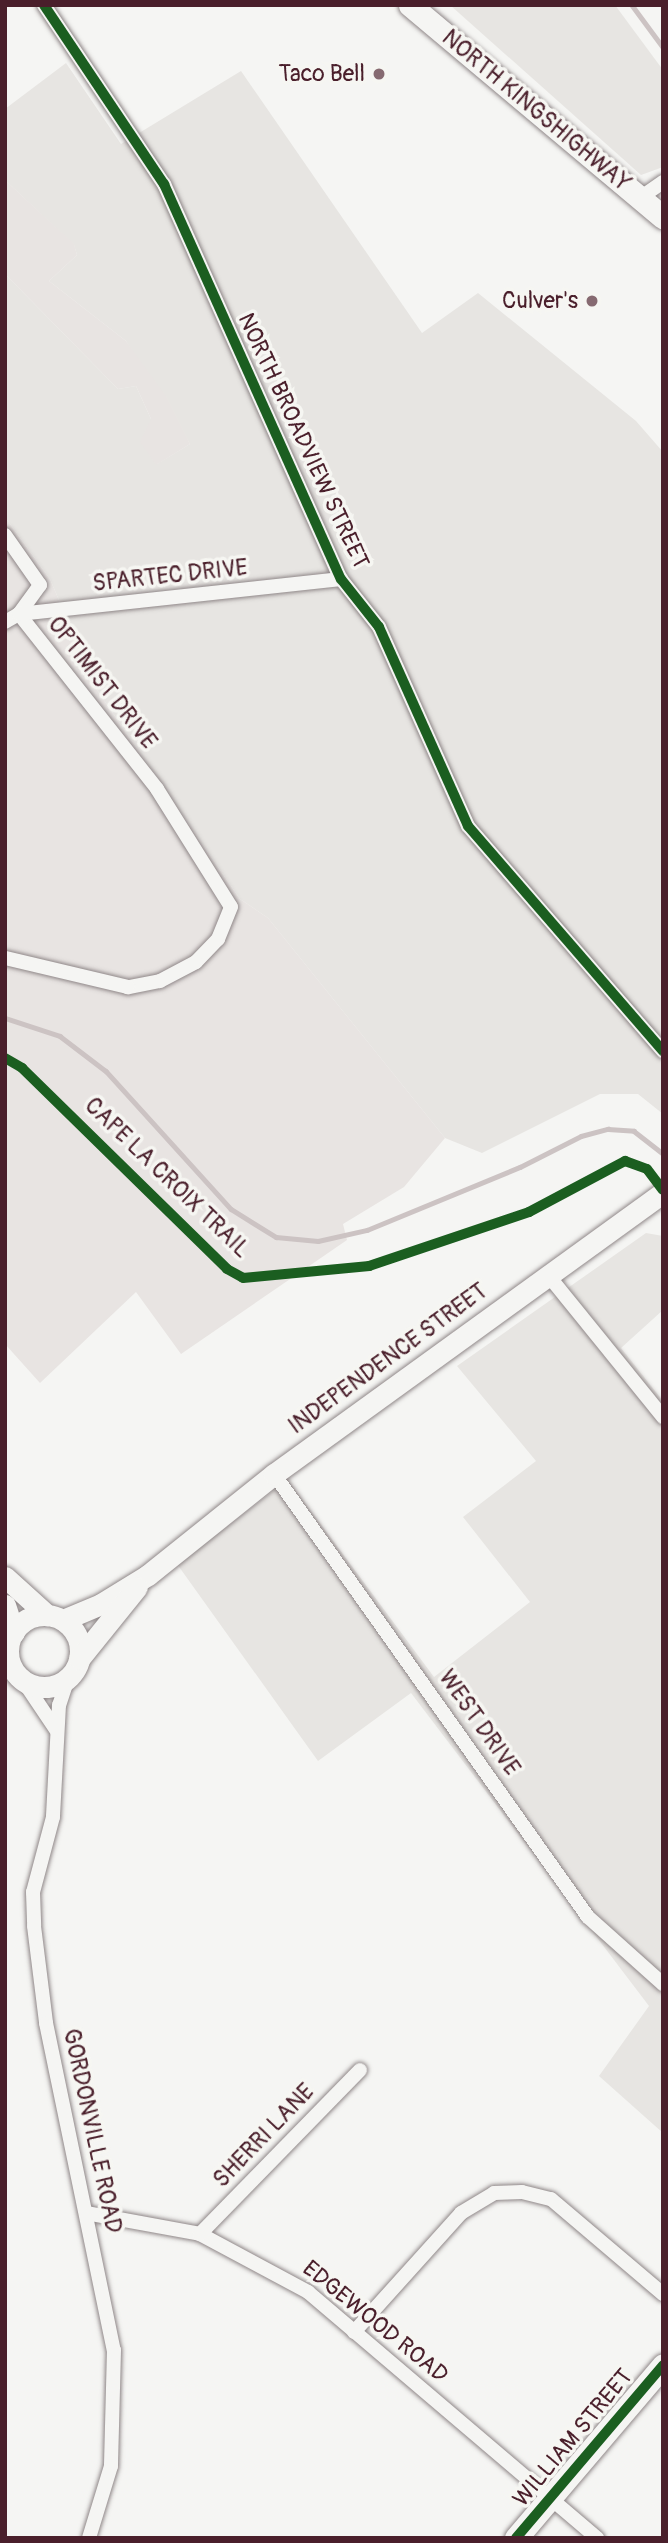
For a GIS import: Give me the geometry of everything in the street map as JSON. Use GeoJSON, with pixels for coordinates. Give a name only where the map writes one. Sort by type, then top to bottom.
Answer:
{"type":"FeatureCollection","features":[{"type":"Feature","properties":{"kind":"main road","name":"NORTH KINGSHIGHWAY"},"geometry":{"type":"LineString","coordinates":[[410,5],[663,217]]}},
{"type":"Feature","properties":{"kind":"main road","name":"WILLIAM STREET"},"geometry":{"type":"LineString","coordinates":[[516,2538],[663,2365]]}},
{"type":"Feature","properties":{"kind":"street","name":"NORTH BROADVIEW STREET"},"geometry":{"type":"LineString","coordinates":[[44,5],[164,184],[341,579],[379,627],[468,827],[663,1051]]}},
{"type":"Feature","properties":{"kind":"street"},"geometry":{"type":"LineString","coordinates":[[640,198],[663,182]]}},
{"type":"Feature","properties":{"kind":"street","name":"OPTIMIST DRIVE"},"geometry":{"type":"LineString","coordinates":[[5,535],[40,585],[19,614],[157,789],[231,907],[218,939],[196,962],[160,981],[128,987],[5,958]]}},
{"type":"Feature","properties":{"kind":"street","name":"SPARTEC DRIVE"},"geometry":{"type":"LineString","coordinates":[[5,622],[19,614],[341,579]]}},
{"type":"Feature","properties":{"kind":"street","name":"INDEPENDENCE STREET"},"geometry":{"type":"LineString","coordinates":[[55,1618],[101,1604],[148,1575],[274,1474],[661,1194]]}},
{"type":"Feature","properties":{"kind":"street"},"geometry":{"type":"LineString","coordinates":[[548,1275],[663,1417]]}},
{"type":"Feature","properties":{"kind":"street","name":"WEST DRIVE"},"geometry":{"type":"LineString","coordinates":[[274,1474],[589,1917],[663,1984]]}},
{"type":"Feature","properties":{"kind":"street","name":"INDEPENDENCE STREET"},"geometry":{"type":"LineString","coordinates":[[79,1659],[148,1575]]}},
{"type":"Feature","properties":{"kind":"street"},"geometry":{"type":"LineString","coordinates":[[5,1577],[75,1632],[79,1659],[68,1678],[51,1686],[15,1676]]}},
{"type":"Feature","properties":{"kind":"street"},"geometry":{"type":"LineString","coordinates":[[5,1605],[11,1665],[15,1676],[58,1732]]}},
{"type":"Feature","properties":{"kind":"street"},"geometry":{"type":"LineString","coordinates":[[10,1639],[24,1621],[55,1618]]}},
{"type":"Feature","properties":{"kind":"street","name":"GORDONVILLE ROAD"},"geometry":{"type":"LineString","coordinates":[[68,1678],[59,1705],[53,1817],[33,1892],[34,1926],[46,2023],[114,2350],[116,2396],[111,2466],[89,2538]]}},
{"type":"Feature","properties":{"kind":"street","name":"SHERRI LANE"},"geometry":{"type":"LineString","coordinates":[[200,2234],[360,2070]]}},
{"type":"Feature","properties":{"kind":"street"},"geometry":{"type":"LineString","coordinates":[[354,2332],[461,2213],[494,2193],[522,2192],[551,2199],[663,2294]]}},
{"type":"Feature","properties":{"kind":"street","name":"EDGEWOOD ROAD"},"geometry":{"type":"LineString","coordinates":[[86,2213],[200,2234],[308,2292],[597,2538]]}},
{"type":"Feature","properties":{"kind":"shaded area"},"geometry":{"type":"Polygon","coordinates":[[[450,5],[615,5],[663,70],[663,167],[641,175],[450,5]]]}},
{"type":"Feature","properties":{"kind":"shaded area"},"geometry":{"type":"Polygon","coordinates":[[[66,63],[121,144],[241,71],[422,333],[478,293],[636,421],[663,452],[663,1114],[638,1094],[600,1094],[482,1153],[445,1138],[268,918],[240,899],[97,690],[50,579],[5,517],[5,274],[118,389],[136,386],[151,419],[157,464],[190,444],[126,341],[49,281],[77,255],[74,245],[5,180],[5,109],[66,63]]]}},
{"type":"Feature","properties":{"kind":"shaded area"},"geometry":{"type":"Polygon","coordinates":[[[5,180],[74,244],[77,255],[49,281],[126,341],[166,396],[190,444],[156,465],[140,442],[151,419],[136,386],[118,389],[5,274],[5,180]]]}},
{"type":"Feature","properties":{"kind":"shaded area"},"geometry":{"type":"Polygon","coordinates":[[[5,517],[50,579],[97,690],[240,899],[268,918],[445,1138],[404,1187],[343,1224],[347,1240],[181,1354],[136,1292],[40,1383],[5,1344],[5,517]]]}},
{"type":"Feature","properties":{"kind":"shaded area"},"geometry":{"type":"Polygon","coordinates":[[[646,1233],[663,1236],[663,1310],[621,1348],[663,1401],[663,2133],[599,2076],[649,2006],[411,1693],[318,1761],[177,1564],[288,1480],[434,1677],[530,1602],[463,1517],[536,1461],[457,1366],[646,1233]]]}},
{"type":"Feature","properties":{"kind":"waterway"},"geometry":{"type":"LineString","coordinates":[[632,5],[663,47]]}},
{"type":"Feature","properties":{"kind":"waterway"},"geometry":{"type":"LineString","coordinates":[[5,1018],[60,1036],[106,1071],[231,1209],[276,1237],[318,1241],[367,1230],[520,1167],[581,1136],[608,1129],[634,1131],[663,1154]]}},
{"type":"Feature","properties":{"kind":"cycle path"},"geometry":{"type":"LineString","coordinates":[[44,5],[164,184],[341,579],[379,627],[468,826],[663,1051]]}},
{"type":"Feature","properties":{"kind":"cycle path","name":"CAPE LA CROIX TRAIL"},"geometry":{"type":"LineString","coordinates":[[5,1058],[22,1068],[227,1269],[243,1278],[369,1266],[529,1212],[625,1161],[647,1169],[663,1190]]}},
{"type":"Feature","properties":{"kind":"cycle path"},"geometry":{"type":"LineString","coordinates":[[516,2538],[663,2365]]}},
{"type":"Feature","properties":{"kind":"place","name":"Taco Bell"},"geometry":{"type":"Point","coordinates":[379,74]}},
{"type":"Feature","properties":{"kind":"place","name":"Culver's"},"geometry":{"type":"Point","coordinates":[592,301]}}]}
